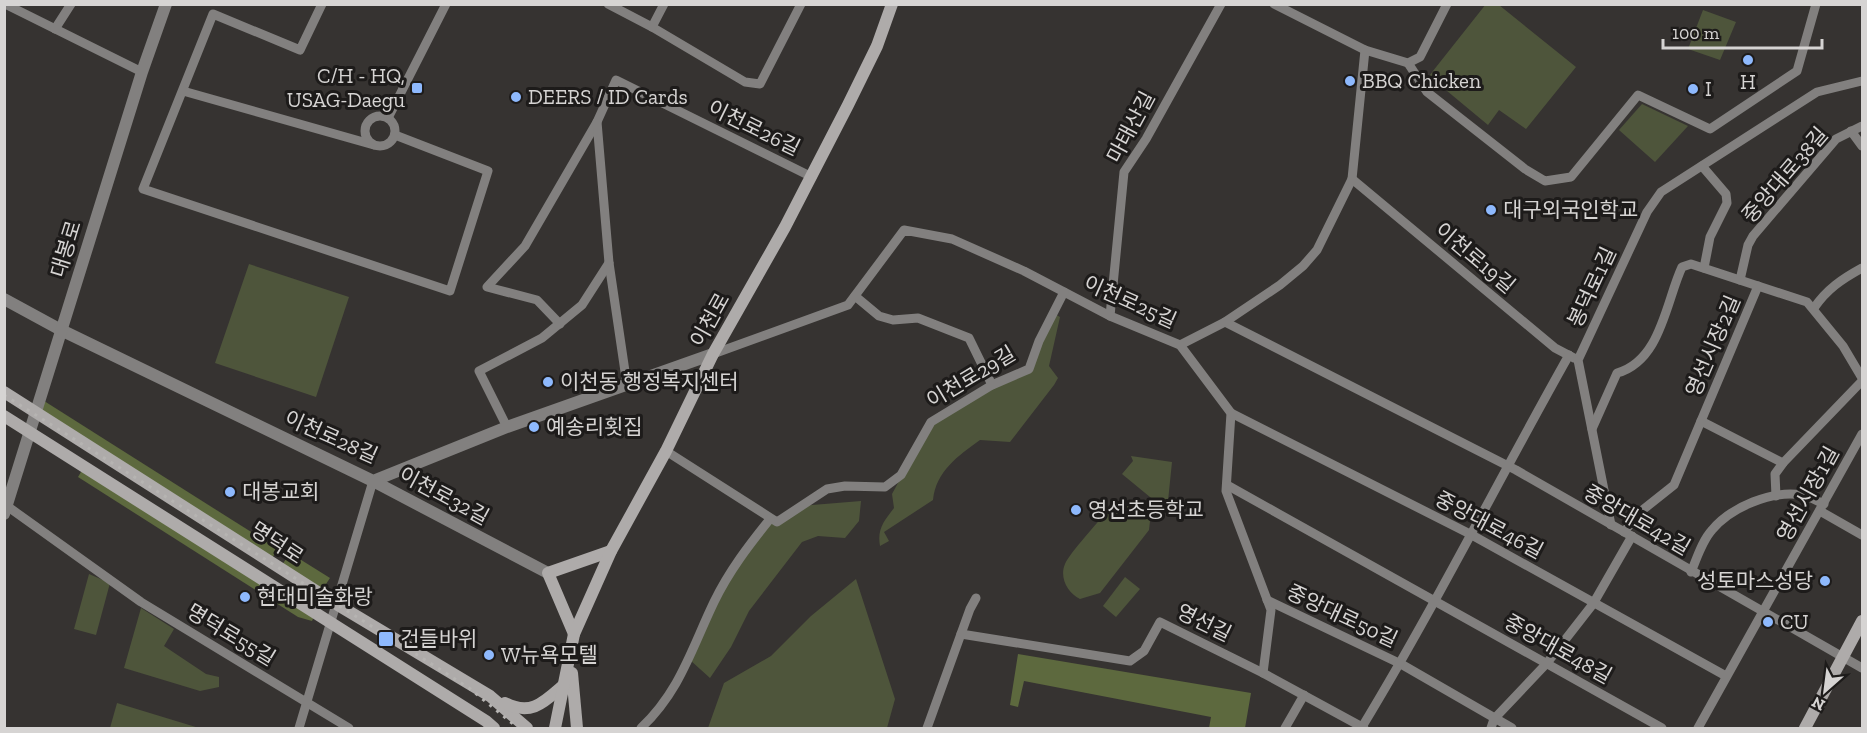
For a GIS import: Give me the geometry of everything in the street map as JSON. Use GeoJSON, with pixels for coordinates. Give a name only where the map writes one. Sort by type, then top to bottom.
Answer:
{"type":"FeatureCollection","features":[{"type":"Feature","properties":{"kind":"main road","name":"이천로"},"geometry":{"type":"LineString","coordinates":[[555,729],[574,634],[611,551],[666,451],[713,354],[812,177],[877,46],[892,4]]}},
{"type":"Feature","properties":{"kind":"main road","name":"명덕로"},"geometry":{"type":"LineString","coordinates":[[4,392],[338,605],[490,696],[527,729]]}},
{"type":"Feature","properties":{"kind":"main road","name":"명덕로"},"geometry":{"type":"LineString","coordinates":[[4,416],[332,622],[486,721],[494,729]]}},
{"type":"Feature","properties":{"kind":"main road"},"geometry":{"type":"LineString","coordinates":[[574,634],[548,573],[611,551]]}},
{"type":"Feature","properties":{"kind":"main road"},"geometry":{"type":"LineString","coordinates":[[1805,729],[1863,621]]}},
{"type":"Feature","properties":{"kind":"main road"},"geometry":{"type":"LineString","coordinates":[[570,657],[577,729]]}},
{"type":"Feature","properties":{"kind":"main road"},"geometry":{"type":"LineString","coordinates":[[490,696],[518,710],[542,704],[566,683]]}},
{"type":"Feature","properties":{"kind":"street"},"geometry":{"type":"LineString","coordinates":[[5,4],[142,72]]}},
{"type":"Feature","properties":{"kind":"street"},"geometry":{"type":"LineString","coordinates":[[55,29],[71,4]]}},
{"type":"Feature","properties":{"kind":"street","name":"대봉로"},"geometry":{"type":"LineString","coordinates":[[139,600],[6,510],[142,72],[166,4]]}},
{"type":"Feature","properties":{"kind":"street"},"geometry":{"type":"LineString","coordinates":[[322,4],[300,50],[213,14],[143,189],[450,291],[488,171],[395,135]]}},
{"type":"Feature","properties":{"kind":"street"},"geometry":{"type":"LineString","coordinates":[[388,118],[446,4]]}},
{"type":"Feature","properties":{"kind":"street"},"geometry":{"type":"LineString","coordinates":[[608,4],[652,27],[744,82],[760,84],[801,4]]}},
{"type":"Feature","properties":{"kind":"street"},"geometry":{"type":"LineString","coordinates":[[652,27],[664,4]]}},
{"type":"Feature","properties":{"kind":"street","name":"마태산길"},"geometry":{"type":"LineString","coordinates":[[1110,316],[1124,172],[1146,139],[1221,4]]}},
{"type":"Feature","properties":{"kind":"street"},"geometry":{"type":"LineString","coordinates":[[1274,4],[1365,50],[1408,63],[1427,92],[1525,169],[1545,181],[1571,177],[1638,95],[1710,129],[1797,71],[1816,4]]}},
{"type":"Feature","properties":{"kind":"street"},"geometry":{"type":"LineString","coordinates":[[1408,63],[1420,57],[1447,4]]}},
{"type":"Feature","properties":{"kind":"street"},"geometry":{"type":"LineString","coordinates":[[1180,345],[1225,322],[1303,267],[1317,250],[1352,179],[1365,50]]}},
{"type":"Feature","properties":{"kind":"street","name":"이천로26길"},"geometry":{"type":"LineString","coordinates":[[597,122],[616,80],[812,177]]}},
{"type":"Feature","properties":{"kind":"street","name":"봉덕로1길"},"geometry":{"type":"LineString","coordinates":[[1611,525],[1578,360],[1647,212],[1661,192],[1817,92],[1863,81]]}},
{"type":"Feature","properties":{"kind":"street"},"geometry":{"type":"LineString","coordinates":[[183,91],[374,145],[389,143],[395,135],[394,125],[388,118],[374,117],[366,124],[365,134],[374,145]]}},
{"type":"Feature","properties":{"kind":"street"},"geometry":{"type":"LineString","coordinates":[[597,122],[609,263],[627,385]]}},
{"type":"Feature","properties":{"kind":"street"},"geometry":{"type":"LineString","coordinates":[[560,324],[537,300],[487,287],[525,246],[597,122]]}},
{"type":"Feature","properties":{"kind":"street","name":"중앙대로38길"},"geometry":{"type":"LineString","coordinates":[[1740,280],[1748,245],[1753,236],[1836,140],[1863,126]]}},
{"type":"Feature","properties":{"kind":"street","name":"중앙대로38길"},"geometry":{"type":"LineString","coordinates":[[1851,131],[1863,147]]}},
{"type":"Feature","properties":{"kind":"street"},"geometry":{"type":"LineString","coordinates":[[1702,166],[1726,194],[1727,203],[1710,237],[1704,268]]}},
{"type":"Feature","properties":{"kind":"street","name":"이천로19길"},"geometry":{"type":"LineString","coordinates":[[1352,179],[1555,348],[1578,360]]}},
{"type":"Feature","properties":{"kind":"street","name":"이천로25길"},"geometry":{"type":"LineString","coordinates":[[855,296],[904,230],[952,239],[1110,316],[1180,345],[1231,413]]}},
{"type":"Feature","properties":{"kind":"street"},"geometry":{"type":"LineString","coordinates":[[507,427],[479,371],[542,338],[560,324],[582,305],[609,263]]}},
{"type":"Feature","properties":{"kind":"street"},"geometry":{"type":"LineString","coordinates":[[1592,429],[1617,372],[1630,369],[1650,347],[1683,267],[1691,264],[1791,295],[1814,308],[1863,379],[1774,474],[1776,496]]}},
{"type":"Feature","properties":{"kind":"street"},"geometry":{"type":"LineString","coordinates":[[1814,308],[1823,294],[1840,280],[1863,268]]}},
{"type":"Feature","properties":{"kind":"street","name":"영선시장2길"},"geometry":{"type":"LineString","coordinates":[[1491,729],[1494,718],[1547,663],[1593,604],[1641,512],[1674,485],[1758,286]]}},
{"type":"Feature","properties":{"kind":"street","name":"이천로29길"},"geometry":{"type":"LineString","coordinates":[[770,519],[777,522],[827,489],[845,486],[885,487],[901,475],[931,422],[992,385],[1029,369],[1039,341],[1064,292]]}},
{"type":"Feature","properties":{"kind":"street"},"geometry":{"type":"LineString","coordinates":[[713,354],[848,305],[855,296],[879,316],[893,320],[918,318],[969,338],[992,385]]}},
{"type":"Feature","properties":{"kind":"street","name":"이천로28길"},"geometry":{"type":"LineString","coordinates":[[4,299],[61,330],[374,481],[507,427],[713,354]]}},
{"type":"Feature","properties":{"kind":"street","name":"중앙대로42길"},"geometry":{"type":"LineString","coordinates":[[1225,322],[1507,465],[1691,572],[1863,668]]}},
{"type":"Feature","properties":{"kind":"street"},"geometry":{"type":"LineString","coordinates":[[1435,603],[1507,465],[1569,355]]}},
{"type":"Feature","properties":{"kind":"street"},"geometry":{"type":"LineString","coordinates":[[1231,413],[1226,491],[1271,610],[1263,673]]}},
{"type":"Feature","properties":{"kind":"street","name":"중앙대로46길"},"geometry":{"type":"LineString","coordinates":[[1231,413],[1470,534],[1726,676]]}},
{"type":"Feature","properties":{"kind":"street","name":"영선시장2길"},"geometry":{"type":"LineString","coordinates":[[1701,421],[1783,463]]}},
{"type":"Feature","properties":{"kind":"street","name":"영선시장1길"},"geometry":{"type":"LineString","coordinates":[[1698,729],[1762,610],[1863,434]]}},
{"type":"Feature","properties":{"kind":"street"},"geometry":{"type":"LineString","coordinates":[[640,729],[658,711],[690,660],[714,603],[738,558],[770,519],[666,451]]}},
{"type":"Feature","properties":{"kind":"street","name":"이천로32길"},"geometry":{"type":"LineString","coordinates":[[338,605],[374,481],[548,573]]}},
{"type":"Feature","properties":{"kind":"street","name":"중앙대로48길"},"geometry":{"type":"LineString","coordinates":[[1227,485],[1662,729]]}},
{"type":"Feature","properties":{"kind":"street"},"geometry":{"type":"LineString","coordinates":[[1691,572],[1713,528],[1745,507],[1776,496],[1803,495],[1863,535]]}},
{"type":"Feature","properties":{"kind":"street"},"geometry":{"type":"LineString","coordinates":[[927,729],[976,598]]}},
{"type":"Feature","properties":{"kind":"street","name":"명덕로55길"},"geometry":{"type":"LineString","coordinates":[[139,600],[306,701]]}},
{"type":"Feature","properties":{"kind":"street","name":"중앙대로50길"},"geometry":{"type":"LineString","coordinates":[[1267,600],[1401,664],[1512,729]]}},
{"type":"Feature","properties":{"kind":"street","name":"중앙대로50길"},"geometry":{"type":"LineString","coordinates":[[1363,728],[1435,603]]}},
{"type":"Feature","properties":{"kind":"street"},"geometry":{"type":"LineString","coordinates":[[299,729],[338,605]]}},
{"type":"Feature","properties":{"kind":"street","name":"영선길"},"geometry":{"type":"LineString","coordinates":[[961,634],[1130,661],[1144,651],[1160,622],[1263,673],[1363,728]]}},
{"type":"Feature","properties":{"kind":"street"},"geometry":{"type":"LineString","coordinates":[[1285,729],[1304,695]]}},
{"type":"Feature","properties":{"kind":"street"},"geometry":{"type":"LineString","coordinates":[[306,701],[348,729]]}},
{"type":"Feature","properties":{"kind":"green space"},"geometry":{"type":"Polygon","coordinates":[[[1486,4],[1499,5],[1576,67],[1526,129],[1499,110],[1488,125],[1429,76],[1486,4]]]}},
{"type":"Feature","properties":{"kind":"green space"},"geometry":{"type":"Polygon","coordinates":[[[1703,10],[1736,22],[1720,60],[1688,49],[1703,10]]]}},
{"type":"Feature","properties":{"kind":"green space"},"geometry":{"type":"Polygon","coordinates":[[[1642,104],[1688,126],[1655,162],[1619,130],[1642,104]]]}},
{"type":"Feature","properties":{"kind":"green space"},"geometry":{"type":"Polygon","coordinates":[[[249,264],[349,297],[316,397],[215,363],[249,264]]]}},
{"type":"Feature","properties":{"kind":"green space"},"geometry":{"type":"Polygon","coordinates":[[[1053,313],[1060,317],[1049,366],[1058,378],[1054,385],[1010,442],[980,440],[956,458],[943,472],[933,500],[884,532],[889,541],[880,546],[880,530],[894,508],[892,494],[931,422],[1029,369],[1053,313]]]}},
{"type":"Feature","properties":{"kind":"green space"},"geometry":{"type":"Polygon","coordinates":[[[41,399],[278,549],[270,561],[37,412],[41,399]]]}},
{"type":"Feature","properties":{"kind":"green space"},"geometry":{"type":"Polygon","coordinates":[[[1131,456],[1172,462],[1167,511],[1122,474],[1133,461],[1131,456]]]}},
{"type":"Feature","properties":{"kind":"green space"},"geometry":{"type":"Polygon","coordinates":[[[84,467],[316,612],[312,621],[298,617],[78,477],[84,467]]]}},
{"type":"Feature","properties":{"kind":"green space"},"geometry":{"type":"Polygon","coordinates":[[[1122,500],[1139,505],[1150,521],[1149,530],[1100,593],[1080,599],[1072,593],[1064,580],[1065,564],[1113,504],[1122,500]]]}},
{"type":"Feature","properties":{"kind":"green space"},"geometry":{"type":"Polygon","coordinates":[[[861,501],[859,521],[845,538],[818,536],[802,542],[749,611],[731,647],[710,678],[690,660],[714,603],[770,519],[777,522],[800,506],[861,501]]]}},
{"type":"Feature","properties":{"kind":"green space"},"geometry":{"type":"Polygon","coordinates":[[[290,553],[330,578],[320,593],[280,568],[290,553]]]}},
{"type":"Feature","properties":{"kind":"green space"},"geometry":{"type":"Polygon","coordinates":[[[89,574],[110,583],[96,635],[74,629],[89,574]]]}},
{"type":"Feature","properties":{"kind":"green space"},"geometry":{"type":"Polygon","coordinates":[[[1125,577],[1140,589],[1116,617],[1103,606],[1125,577]]]}},
{"type":"Feature","properties":{"kind":"green space"},"geometry":{"type":"Polygon","coordinates":[[[856,579],[895,699],[887,728],[708,728],[724,683],[771,656],[811,616],[856,579]]]}},
{"type":"Feature","properties":{"kind":"green space"},"geometry":{"type":"Polygon","coordinates":[[[141,608],[174,629],[164,646],[206,674],[219,677],[219,687],[200,691],[124,668],[141,608]]]}},
{"type":"Feature","properties":{"kind":"green space"},"geometry":{"type":"Polygon","coordinates":[[[1018,654],[1251,693],[1245,728],[1209,728],[1211,717],[1024,681],[1018,707],[1010,705],[1018,654]]]}},
{"type":"Feature","properties":{"kind":"green space"},"geometry":{"type":"Polygon","coordinates":[[[117,703],[199,728],[110,728],[117,703]]]}},
{"type":"Feature","properties":{"kind":"railway"},"geometry":{"type":"LineString","coordinates":[[4,395],[469,688],[518,728]]}},
{"type":"Feature","properties":{"kind":"place","name":"H"},"geometry":{"type":"Point","coordinates":[1748,60]}},
{"type":"Feature","properties":{"kind":"place","name":"BBQ Chicken"},"geometry":{"type":"Point","coordinates":[1350,81]}},
{"type":"Feature","properties":{"kind":"place","name":"C/H - HQ, USAG-Daegu"},"geometry":{"type":"Point","coordinates":[417,88]}},
{"type":"Feature","properties":{"kind":"place","name":"I"},"geometry":{"type":"Point","coordinates":[1693,89]}},
{"type":"Feature","properties":{"kind":"place","name":"DEERS / ID Cards"},"geometry":{"type":"Point","coordinates":[516,97]}},
{"type":"Feature","properties":{"kind":"place","name":"대구외국인학교"},"geometry":{"type":"Point","coordinates":[1491,210]}},
{"type":"Feature","properties":{"kind":"place","name":"이천동 행정복지센터"},"geometry":{"type":"Point","coordinates":[548,382]}},
{"type":"Feature","properties":{"kind":"place","name":"예송리횟집"},"geometry":{"type":"Point","coordinates":[534,427]}},
{"type":"Feature","properties":{"kind":"place","name":"대봉교회"},"geometry":{"type":"Point","coordinates":[230,492]}},
{"type":"Feature","properties":{"kind":"place","name":"영선초등학교"},"geometry":{"type":"Point","coordinates":[1076,510]}},
{"type":"Feature","properties":{"kind":"place","name":"성토마스성당"},"geometry":{"type":"Point","coordinates":[1825,581]}},
{"type":"Feature","properties":{"kind":"place","name":"현대미술화랑"},"geometry":{"type":"Point","coordinates":[245,597]}},
{"type":"Feature","properties":{"kind":"place","name":"CU"},"geometry":{"type":"Point","coordinates":[1768,622]}},
{"type":"Feature","properties":{"kind":"place","name":"건들바위"},"geometry":{"type":"Point","coordinates":[386,639]}},
{"type":"Feature","properties":{"kind":"place","name":"W뉴욕모텔"},"geometry":{"type":"Point","coordinates":[489,655]}}]}
